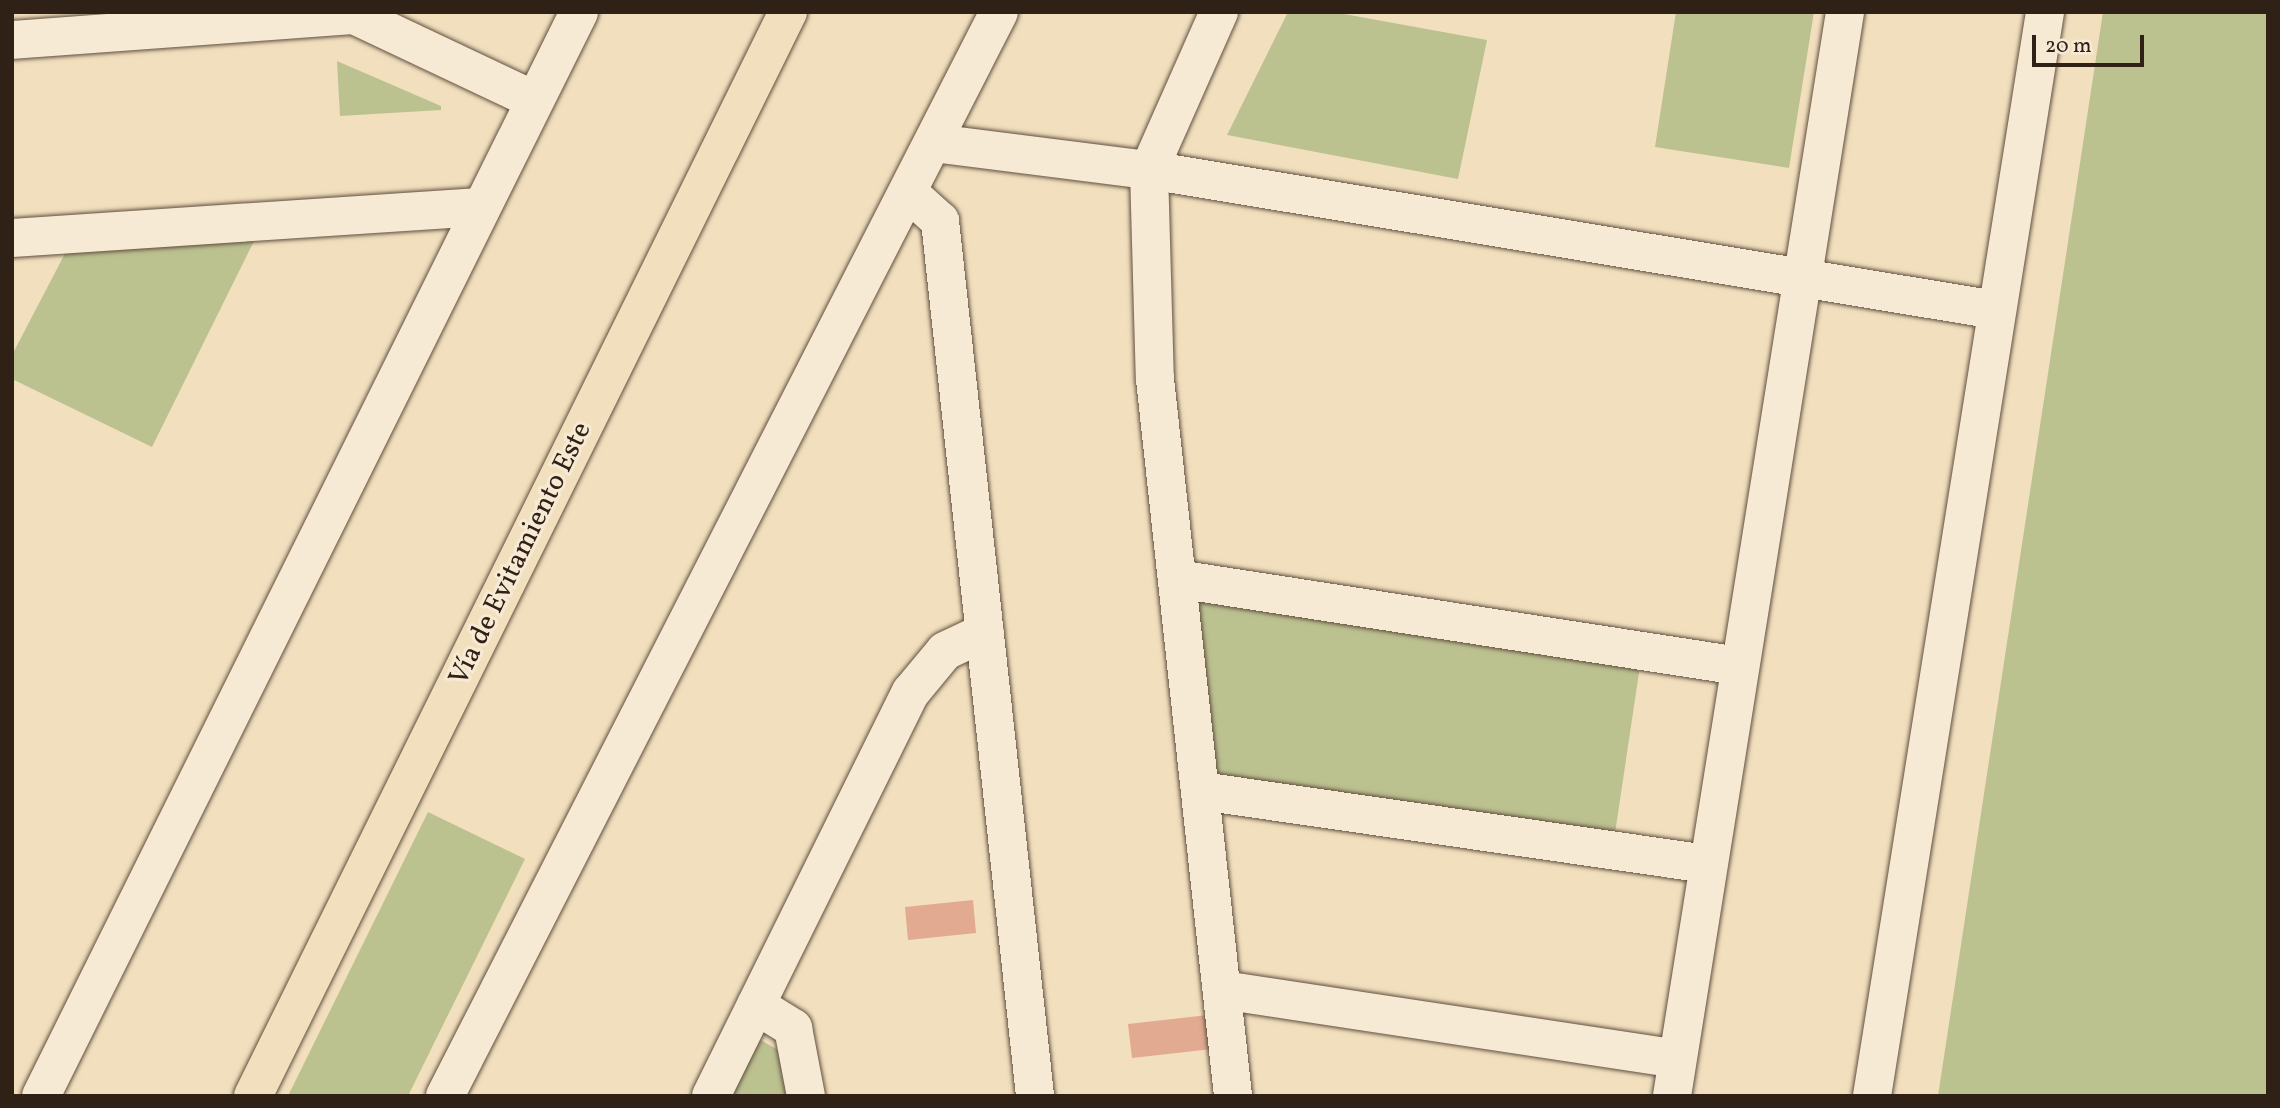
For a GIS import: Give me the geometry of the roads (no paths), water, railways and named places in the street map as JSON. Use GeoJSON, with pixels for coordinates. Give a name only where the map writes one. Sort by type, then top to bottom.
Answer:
{"type":"FeatureCollection","features":[{"type":"Feature","properties":{"kind":"highway","name":"Vía de Evitamiento Este"},"geometry":{"type":"LineString","coordinates":[[254,1096],[788,12]]}},
{"type":"Feature","properties":{"kind":"street"},"geometry":{"type":"LineString","coordinates":[[41,1096],[579,12]]}},
{"type":"Feature","properties":{"kind":"street"},"geometry":{"type":"LineString","coordinates":[[445,1096],[934,144],[999,12]]}},
{"type":"Feature","properties":{"kind":"street"},"geometry":{"type":"LineString","coordinates":[[1219,12],[1149,170],[1155,379],[1233,1096]]}},
{"type":"Feature","properties":{"kind":"street"},"geometry":{"type":"LineString","coordinates":[[1222,990],[1674,1077],[1799,276],[1845,12]]}},
{"type":"Feature","properties":{"kind":"street"},"geometry":{"type":"LineString","coordinates":[[1872,1096],[2045,12]]}},
{"type":"Feature","properties":{"kind":"street"},"geometry":{"type":"LineString","coordinates":[[12,40],[354,14],[534,100]]}},
{"type":"Feature","properties":{"kind":"street"},"geometry":{"type":"LineString","coordinates":[[934,144],[1149,170],[1996,310]]}},
{"type":"Feature","properties":{"kind":"street"},"geometry":{"type":"LineString","coordinates":[[908,192],[940,221],[1035,1096]]}},
{"type":"Feature","properties":{"kind":"street"},"geometry":{"type":"LineString","coordinates":[[12,238],[480,207]]}},
{"type":"Feature","properties":{"kind":"street"},"geometry":{"type":"LineString","coordinates":[[1177,579],[1739,666]]}},
{"type":"Feature","properties":{"kind":"street"},"geometry":{"type":"LineString","coordinates":[[711,1096],[911,692],[945,651],[985,632]]}},
{"type":"Feature","properties":{"kind":"street"},"geometry":{"type":"LineString","coordinates":[[1201,791],[1707,864]]}},
{"type":"Feature","properties":{"kind":"street"},"geometry":{"type":"LineString","coordinates":[[756,1005],[793,1028],[806,1096]]}}]}
